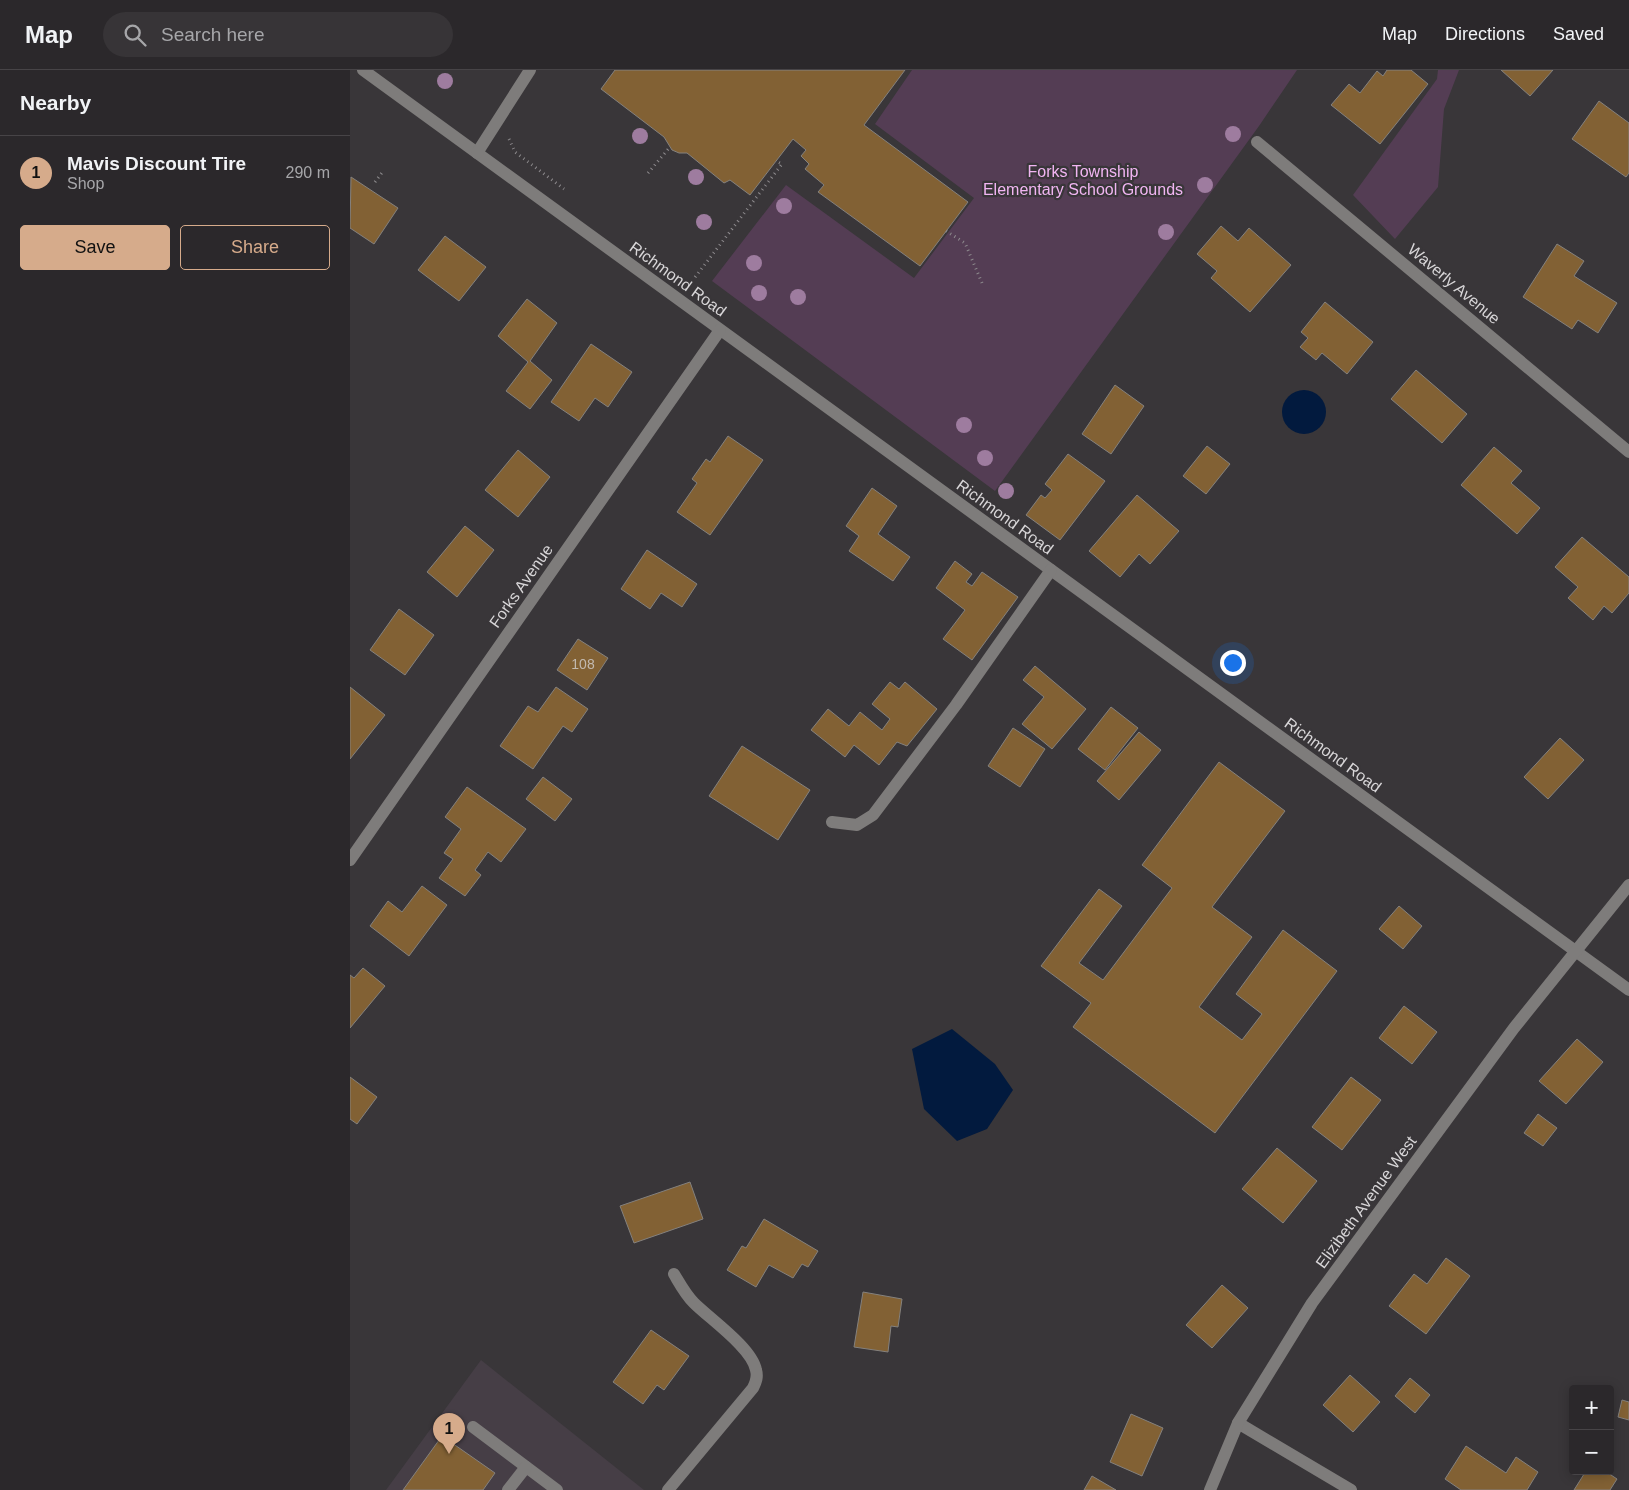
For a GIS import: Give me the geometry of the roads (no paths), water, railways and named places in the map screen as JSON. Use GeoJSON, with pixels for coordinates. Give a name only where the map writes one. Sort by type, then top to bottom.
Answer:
{"type":"FeatureCollection","features":[{"type":"Feature","properties":{"kind":"street","name":"Richmond Road"},"geometry":{"type":"LineString","coordinates":[[362,70],[1629,990]]}},
{"type":"Feature","properties":{"kind":"street"},"geometry":{"type":"LineString","coordinates":[[477,153],[530,70]]}},
{"type":"Feature","properties":{"kind":"street","name":"Waverly Avenue"},"geometry":{"type":"LineString","coordinates":[[1257,142],[1629,452]]}},
{"type":"Feature","properties":{"kind":"street","name":"Forks Avenue"},"geometry":{"type":"LineString","coordinates":[[350,860],[720,330]]}},
{"type":"Feature","properties":{"kind":"street"},"geometry":{"type":"LineString","coordinates":[[832,822],[857,825],[873,815],[956,706],[1051,570]]}},
{"type":"Feature","properties":{"kind":"street","name":"Elizibeth Avenue West"},"geometry":{"type":"LineString","coordinates":[[1210,1490],[1238,1423],[1312,1303],[1514,1028],[1629,885]]}},
{"type":"Feature","properties":{"kind":"street"},"geometry":{"type":"LineString","coordinates":[[668,1490],[753,1388],[757,1380],[756,1368],[751,1358],[740,1344],[692,1301],[674,1274]]}},
{"type":"Feature","properties":{"kind":"street"},"geometry":{"type":"LineString","coordinates":[[1238,1423],[1352,1490]]}},
{"type":"Feature","properties":{"kind":"street"},"geometry":{"type":"LineString","coordinates":[[473,1427],[557,1490]]}},
{"type":"Feature","properties":{"kind":"street"},"geometry":{"type":"LineString","coordinates":[[508,1490],[526,1467]]}},
{"type":"Feature","properties":{"kind":"water"},"geometry":{"type":"Polygon","coordinates":[[[1304,390],[1316,394],[1322,400],[1326,412],[1322,424],[1316,430],[1304,434],[1292,430],[1286,424],[1282,412],[1286,400],[1292,394],[1304,390]]]}},
{"type":"Feature","properties":{"kind":"water"},"geometry":{"type":"Polygon","coordinates":[[[952,1029],[995,1064],[1013,1090],[987,1129],[957,1141],[924,1109],[912,1049],[952,1029]]]}},
{"type":"Feature","properties":{"kind":"place","name":"Mavis Discount Tire"},"geometry":{"type":"Point","coordinates":[449,1454]}},
{"type":"Feature","properties":{"kind":"park label","name":"Forks Township Elementary School Grounds"},"geometry":{"type":"Point","coordinates":[1083,180]}}]}
